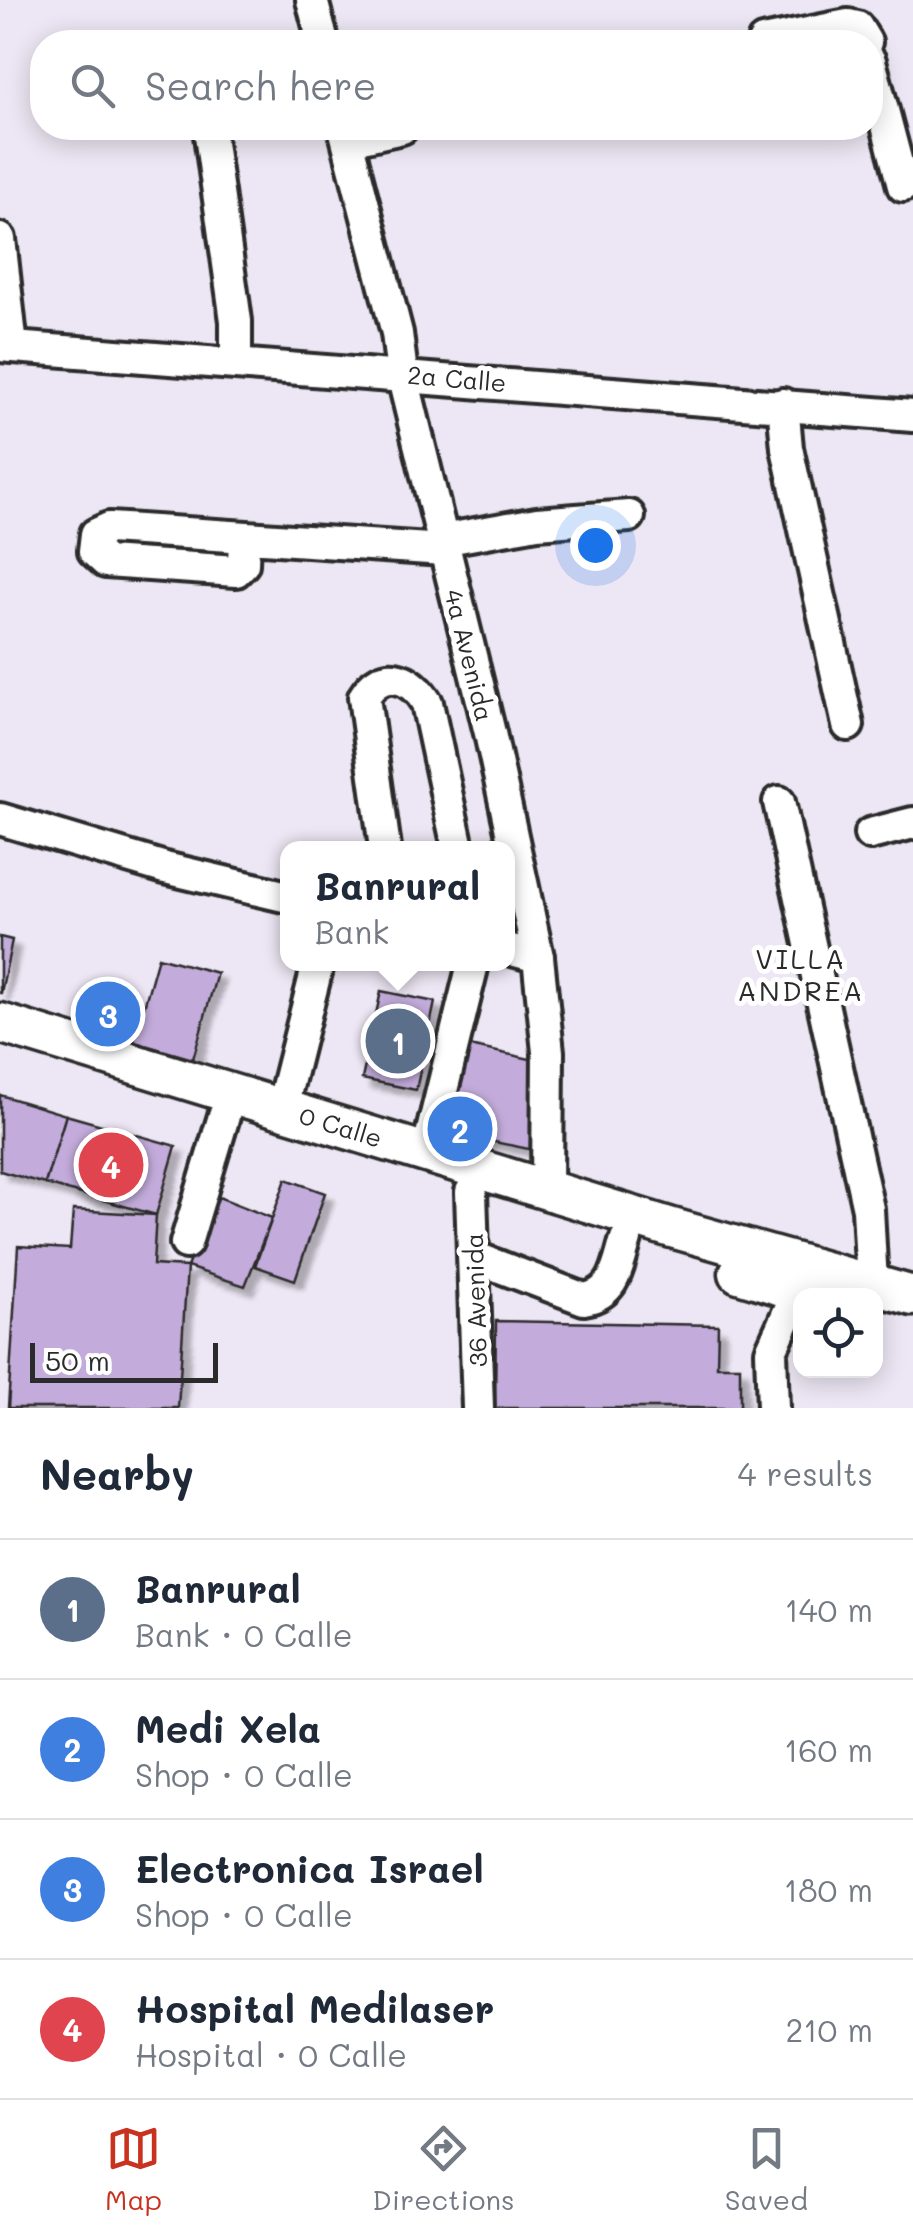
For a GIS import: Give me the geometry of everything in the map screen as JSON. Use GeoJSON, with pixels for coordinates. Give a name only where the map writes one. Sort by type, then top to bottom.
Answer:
{"type":"FeatureCollection","features":[{"type":"Feature","properties":{"kind":"main road","name":"0 Calle"},"geometry":{"type":"LineString","coordinates":[[0,1024],[547,1189],[844,1288]]}},
{"type":"Feature","properties":{"kind":"main road","name":"0 Calle"},"geometry":{"type":"LineString","coordinates":[[0,1048],[793,1289]]}},
{"type":"Feature","properties":{"kind":"main road","name":"0 Calle"},"geometry":{"type":"LineString","coordinates":[[883,1298],[913,1296]]}},
{"type":"Feature","properties":{"kind":"main road","name":"0 Calle"},"geometry":{"type":"LineString","coordinates":[[883,1304],[913,1322]]}},
{"type":"Feature","properties":{"kind":"street"},"geometry":{"type":"LineString","coordinates":[[312,0],[320,30]]}},
{"type":"Feature","properties":{"kind":"street"},"geometry":{"type":"LineString","coordinates":[[823,30],[848,25],[859,30]]}},
{"type":"Feature","properties":{"kind":"street"},"geometry":{"type":"LineString","coordinates":[[883,112],[902,186]]}},
{"type":"Feature","properties":{"kind":"street"},"geometry":{"type":"LineString","coordinates":[[211,140],[236,321],[236,362]]}},
{"type":"Feature","properties":{"kind":"street","name":"4a Avenida"},"geometry":{"type":"LineString","coordinates":[[348,140],[397,333],[402,374],[511,841]]}},
{"type":"Feature","properties":{"kind":"street"},"geometry":{"type":"LineString","coordinates":[[0,240],[6,346]]}},
{"type":"Feature","properties":{"kind":"street","name":"2a Calle"},"geometry":{"type":"LineString","coordinates":[[6,346],[913,416]]}},
{"type":"Feature","properties":{"kind":"street"},"geometry":{"type":"LineString","coordinates":[[783,404],[787,448],[848,725]]}},
{"type":"Feature","properties":{"kind":"street"},"geometry":{"type":"LineString","coordinates":[[244,538],[443,545],[537,522],[629,516]]}},
{"type":"Feature","properties":{"kind":"street"},"geometry":{"type":"LineString","coordinates":[[384,841],[364,697],[372,683],[387,677],[404,678],[418,687],[427,703],[457,841]]}},
{"type":"Feature","properties":{"kind":"street"},"geometry":{"type":"LineString","coordinates":[[779,802],[868,1209],[873,1288]]}},
{"type":"Feature","properties":{"kind":"street"},"geometry":{"type":"LineString","coordinates":[[0,819],[165,868],[280,895]]}},
{"type":"Feature","properties":{"kind":"street"},"geometry":{"type":"LineString","coordinates":[[870,834],[913,823]]}},
{"type":"Feature","properties":{"kind":"street","name":"4a Avenida"},"geometry":{"type":"LineString","coordinates":[[515,856],[538,956],[548,1052],[547,1189]]}},
{"type":"Feature","properties":{"kind":"street"},"geometry":{"type":"LineString","coordinates":[[515,951],[538,956]]}},
{"type":"Feature","properties":{"kind":"street"},"geometry":{"type":"LineString","coordinates":[[282,1107],[316,971]]}},
{"type":"Feature","properties":{"kind":"street"},"geometry":{"type":"LineString","coordinates":[[428,1152],[471,971]]}},
{"type":"Feature","properties":{"kind":"street"},"geometry":{"type":"LineString","coordinates":[[186,1244],[224,1116]]}},
{"type":"Feature","properties":{"kind":"street","name":"36 Avenida"},"geometry":{"type":"LineString","coordinates":[[471,1192],[478,1408]]}},
{"type":"Feature","properties":{"kind":"street"},"geometry":{"type":"LineString","coordinates":[[474,1256],[584,1299],[596,1297],[612,1283],[626,1239]]}},
{"type":"Feature","properties":{"kind":"street"},"geometry":{"type":"LineString","coordinates":[[773,1408],[770,1352],[793,1315]]}},
{"type":"Feature","properties":{"kind":"building"},"geometry":{"type":"Polygon","coordinates":[[[0,937],[12,940],[1,993],[0,993],[0,937]]]}},
{"type":"Feature","properties":{"kind":"building"},"geometry":{"type":"Polygon","coordinates":[[[158,957],[217,973],[193,1059],[134,1042],[158,957]]]}},
{"type":"Feature","properties":{"kind":"building"},"geometry":{"type":"Polygon","coordinates":[[[381,991],[435,1002],[416,1090],[362,1079],[381,991]]]}},
{"type":"Feature","properties":{"kind":"building"},"geometry":{"type":"Polygon","coordinates":[[[100,995],[122,1000],[115,1033],[93,1028],[100,995]]]}},
{"type":"Feature","properties":{"kind":"building"},"geometry":{"type":"Polygon","coordinates":[[[465,1045],[535,1060],[543,1152],[446,1132],[465,1045]]]}},
{"type":"Feature","properties":{"kind":"building"},"geometry":{"type":"Polygon","coordinates":[[[0,1095],[66,1115],[45,1184],[0,1171],[0,1095]]]}},
{"type":"Feature","properties":{"kind":"building"},"geometry":{"type":"Polygon","coordinates":[[[66,1115],[176,1146],[156,1215],[45,1184],[66,1115]]]}},
{"type":"Feature","properties":{"kind":"building"},"geometry":{"type":"Polygon","coordinates":[[[286,1179],[325,1193],[295,1280],[255,1266],[286,1179]]]}},
{"type":"Feature","properties":{"kind":"building"},"geometry":{"type":"Polygon","coordinates":[[[216,1196],[272,1218],[245,1286],[187,1267],[216,1196]]]}},
{"type":"Feature","properties":{"kind":"building"},"geometry":{"type":"Polygon","coordinates":[[[73,1210],[156,1215],[153,1265],[187,1267],[178,1408],[8,1408],[18,1246],[70,1249],[73,1210]]]}},
{"type":"Feature","properties":{"kind":"building"},"geometry":{"type":"Polygon","coordinates":[[[496,1321],[718,1325],[717,1366],[740,1366],[740,1408],[495,1408],[496,1321]]]}},
{"type":"Feature","properties":{"kind":"place","name":"Electronica Israel"},"geometry":{"type":"Point","coordinates":[108,1014]}},
{"type":"Feature","properties":{"kind":"place","name":"Banrural"},"geometry":{"type":"Point","coordinates":[398,1041]}},
{"type":"Feature","properties":{"kind":"place","name":"Medi Xela"},"geometry":{"type":"Point","coordinates":[460,1129]}},
{"type":"Feature","properties":{"kind":"place","name":"Hospital Medilaser"},"geometry":{"type":"Point","coordinates":[111,1165]}},
{"type":"Feature","properties":{"kind":"district","name":"VILLA ANDREA"},"geometry":{"type":"Point","coordinates":[801,974]}}]}
